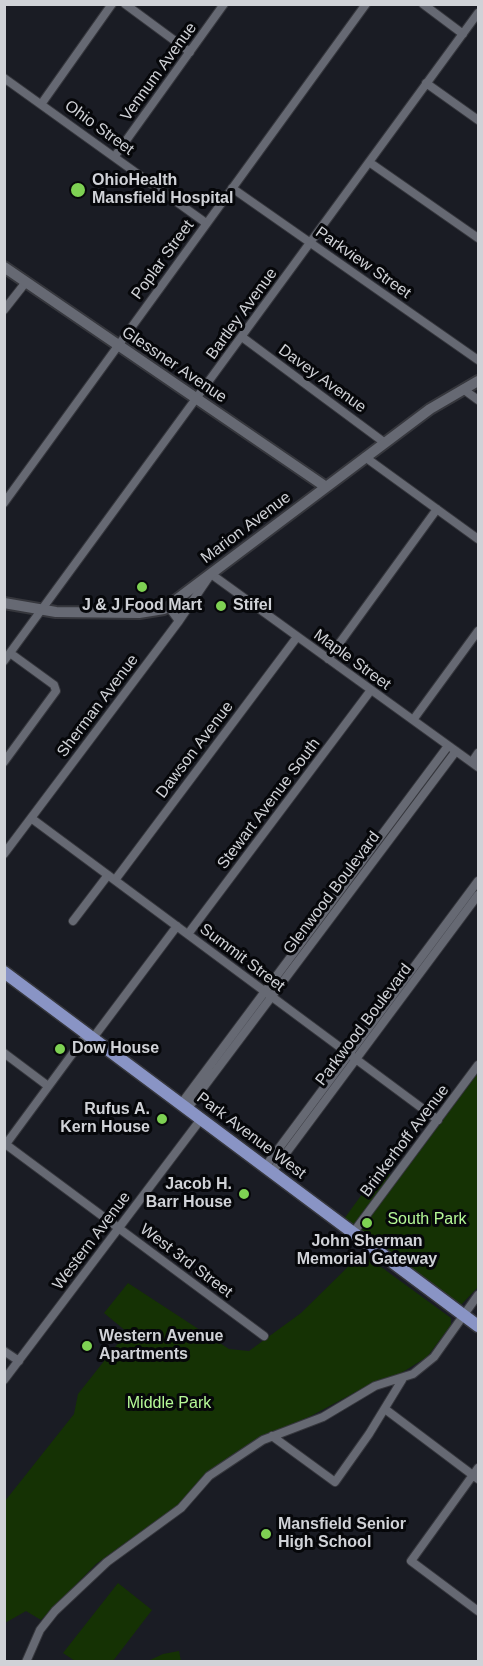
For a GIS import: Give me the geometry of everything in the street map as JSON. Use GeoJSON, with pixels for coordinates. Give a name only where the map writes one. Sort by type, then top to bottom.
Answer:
{"type":"FeatureCollection","features":[{"type":"Feature","properties":{"kind":"main road","name":"Park Avenue West"},"geometry":{"type":"LineString","coordinates":[[7,978],[90,1036],[478,1326]]}},
{"type":"Feature","properties":{"kind":"street"},"geometry":{"type":"LineString","coordinates":[[42,103],[112,4]]}},
{"type":"Feature","properties":{"kind":"street"},"geometry":{"type":"LineString","coordinates":[[124,4],[190,52]]}},
{"type":"Feature","properties":{"kind":"street","name":"Vennum Avenue"},"geometry":{"type":"LineString","coordinates":[[115,156],[224,4]]}},
{"type":"Feature","properties":{"kind":"street","name":"Poplar Street"},"geometry":{"type":"LineString","coordinates":[[4,502],[366,4]]}},
{"type":"Feature","properties":{"kind":"street"},"geometry":{"type":"LineString","coordinates":[[423,4],[463,34]]}},
{"type":"Feature","properties":{"kind":"street","name":"Bartley Avenue"},"geometry":{"type":"LineString","coordinates":[[4,661],[478,12]]}},
{"type":"Feature","properties":{"kind":"street","name":"Ohio Street"},"geometry":{"type":"LineString","coordinates":[[4,78],[42,103],[206,223]]}},
{"type":"Feature","properties":{"kind":"street"},"geometry":{"type":"LineString","coordinates":[[426,83],[478,120]]}},
{"type":"Feature","properties":{"kind":"street"},"geometry":{"type":"LineString","coordinates":[[369,162],[478,238]]}},
{"type":"Feature","properties":{"kind":"street","name":"Parkview Street"},"geometry":{"type":"LineString","coordinates":[[232,188],[478,360]]}},
{"type":"Feature","properties":{"kind":"street","name":"Glessner Avenue"},"geometry":{"type":"LineString","coordinates":[[4,267],[326,487]]}},
{"type":"Feature","properties":{"kind":"street"},"geometry":{"type":"LineString","coordinates":[[4,310],[26,282]]}},
{"type":"Feature","properties":{"kind":"street","name":"Davey Avenue"},"geometry":{"type":"LineString","coordinates":[[242,337],[385,443]]}},
{"type":"Feature","properties":{"kind":"street","name":"Marion Avenue"},"geometry":{"type":"LineString","coordinates":[[4,603],[40,610],[156,612],[168,606],[434,406],[478,381]]}},
{"type":"Feature","properties":{"kind":"street"},"geometry":{"type":"LineString","coordinates":[[463,389],[478,400]]}},
{"type":"Feature","properties":{"kind":"street"},"geometry":{"type":"LineString","coordinates":[[365,457],[478,539]]}},
{"type":"Feature","properties":{"kind":"street"},"geometry":{"type":"LineString","coordinates":[[328,659],[437,509]]}},
{"type":"Feature","properties":{"kind":"street","name":"Sherman Avenue"},"geometry":{"type":"LineString","coordinates":[[6,850],[179,621],[211,574]]}},
{"type":"Feature","properties":{"kind":"street","name":"Maple Street"},"geometry":{"type":"LineString","coordinates":[[211,574],[475,765]]}},
{"type":"Feature","properties":{"kind":"street"},"geometry":{"type":"LineString","coordinates":[[168,606],[179,621]]}},
{"type":"Feature","properties":{"kind":"street"},"geometry":{"type":"LineString","coordinates":[[413,720],[478,631]]}},
{"type":"Feature","properties":{"kind":"street","name":"Dawson Avenue"},"geometry":{"type":"LineString","coordinates":[[73,921],[111,877],[297,637]]}},
{"type":"Feature","properties":{"kind":"street"},"geometry":{"type":"LineString","coordinates":[[4,762],[56,691],[54,685],[10,653]]}},
{"type":"Feature","properties":{"kind":"street","name":"Stewart Avenue South"},"geometry":{"type":"LineString","coordinates":[[188,934],[371,690]]}},
{"type":"Feature","properties":{"kind":"street","name":"Glenwood Boulevard"},"geometry":{"type":"LineString","coordinates":[[184,1106],[264,991],[448,746]]}},
{"type":"Feature","properties":{"kind":"street","name":"Glenwood Boulevard"},"geometry":{"type":"LineString","coordinates":[[184,1106],[272,996],[456,751]]}},
{"type":"Feature","properties":{"kind":"street"},"geometry":{"type":"LineString","coordinates":[[475,765],[478,753]]}},
{"type":"Feature","properties":{"kind":"street","name":"Summit Street"},"geometry":{"type":"LineString","coordinates":[[31,818],[438,1120]]}},
{"type":"Feature","properties":{"kind":"street"},"geometry":{"type":"LineString","coordinates":[[353,1057],[478,881]]}},
{"type":"Feature","properties":{"kind":"street","name":"Parkwood Boulevard"},"geometry":{"type":"LineString","coordinates":[[268,1169],[478,895]]}},
{"type":"Feature","properties":{"kind":"street"},"geometry":{"type":"LineString","coordinates":[[5,1144],[48,1086],[177,926]]}},
{"type":"Feature","properties":{"kind":"street"},"geometry":{"type":"LineString","coordinates":[[4,1053],[48,1086]]}},
{"type":"Feature","properties":{"kind":"street","name":"Brinkerhoff Avenue"},"geometry":{"type":"LineString","coordinates":[[353,1233],[478,1065]]}},
{"type":"Feature","properties":{"kind":"street","name":"Western Avenue"},"geometry":{"type":"LineString","coordinates":[[4,1380],[201,1119]]}},
{"type":"Feature","properties":{"kind":"street","name":"West 3rd Street"},"geometry":{"type":"LineString","coordinates":[[5,1144],[264,1336]]}},
{"type":"Feature","properties":{"kind":"street"},"geometry":{"type":"LineString","coordinates":[[26,1662],[47,1620],[92,1574],[181,1508],[202,1482],[215,1471],[272,1436],[322,1417],[379,1385],[402,1380],[413,1374],[434,1357],[478,1295]]}},
{"type":"Feature","properties":{"kind":"street"},"geometry":{"type":"LineString","coordinates":[[4,1351],[19,1361]]}},
{"type":"Feature","properties":{"kind":"street"},"geometry":{"type":"LineString","coordinates":[[272,1436],[335,1482],[402,1380]]}},
{"type":"Feature","properties":{"kind":"street"},"geometry":{"type":"LineString","coordinates":[[379,1385],[389,1392],[386,1406]]}},
{"type":"Feature","properties":{"kind":"street"},"geometry":{"type":"LineString","coordinates":[[386,1406],[477,1474],[411,1561],[478,1611]]}},
{"type":"Feature","properties":{"kind":"green space","name":"South Park"},"geometry":{"type":"Polygon","coordinates":[[[478,1073],[478,1287],[461,1305],[344,1219],[381,1168],[398,1180],[478,1073]]]}},
{"type":"Feature","properties":{"kind":"green space","name":"Middle Park"},"geometry":{"type":"Polygon","coordinates":[[[362,1253],[451,1318],[451,1325],[427,1357],[398,1375],[378,1380],[311,1416],[256,1439],[208,1471],[178,1505],[96,1564],[41,1620],[26,1611],[5,1623],[5,1501],[74,1414],[78,1394],[127,1332],[104,1313],[128,1283],[229,1349],[249,1351],[301,1313],[362,1253]]]}},
{"type":"Feature","properties":{"kind":"green space"},"geometry":{"type":"Polygon","coordinates":[[[118,1583],[152,1610],[113,1661],[75,1661],[63,1653],[118,1583]]]}},
{"type":"Feature","properties":{"kind":"green space"},"geometry":{"type":"Polygon","coordinates":[[[179,1651],[181,1661],[148,1661],[163,1654],[179,1651]]]}},
{"type":"Feature","properties":{"kind":"place","name":"OhioHealth Mansfield Hospital"},"geometry":{"type":"Point","coordinates":[78,190]}},
{"type":"Feature","properties":{"kind":"place","name":"J & J Food Mart"},"geometry":{"type":"Point","coordinates":[142,587]}},
{"type":"Feature","properties":{"kind":"place","name":"Stifel"},"geometry":{"type":"Point","coordinates":[221,606]}},
{"type":"Feature","properties":{"kind":"place","name":"Dow House"},"geometry":{"type":"Point","coordinates":[60,1049]}},
{"type":"Feature","properties":{"kind":"place","name":"Rufus A. Kern House"},"geometry":{"type":"Point","coordinates":[162,1119]}},
{"type":"Feature","properties":{"kind":"place","name":"Jacob H. Barr House"},"geometry":{"type":"Point","coordinates":[244,1194]}},
{"type":"Feature","properties":{"kind":"place","name":"John Sherman Memorial Gateway"},"geometry":{"type":"Point","coordinates":[367,1223]}},
{"type":"Feature","properties":{"kind":"place","name":"Western Avenue Apartments"},"geometry":{"type":"Point","coordinates":[87,1346]}},
{"type":"Feature","properties":{"kind":"place","name":"Mansfield Senior High School"},"geometry":{"type":"Point","coordinates":[266,1534]}}]}
